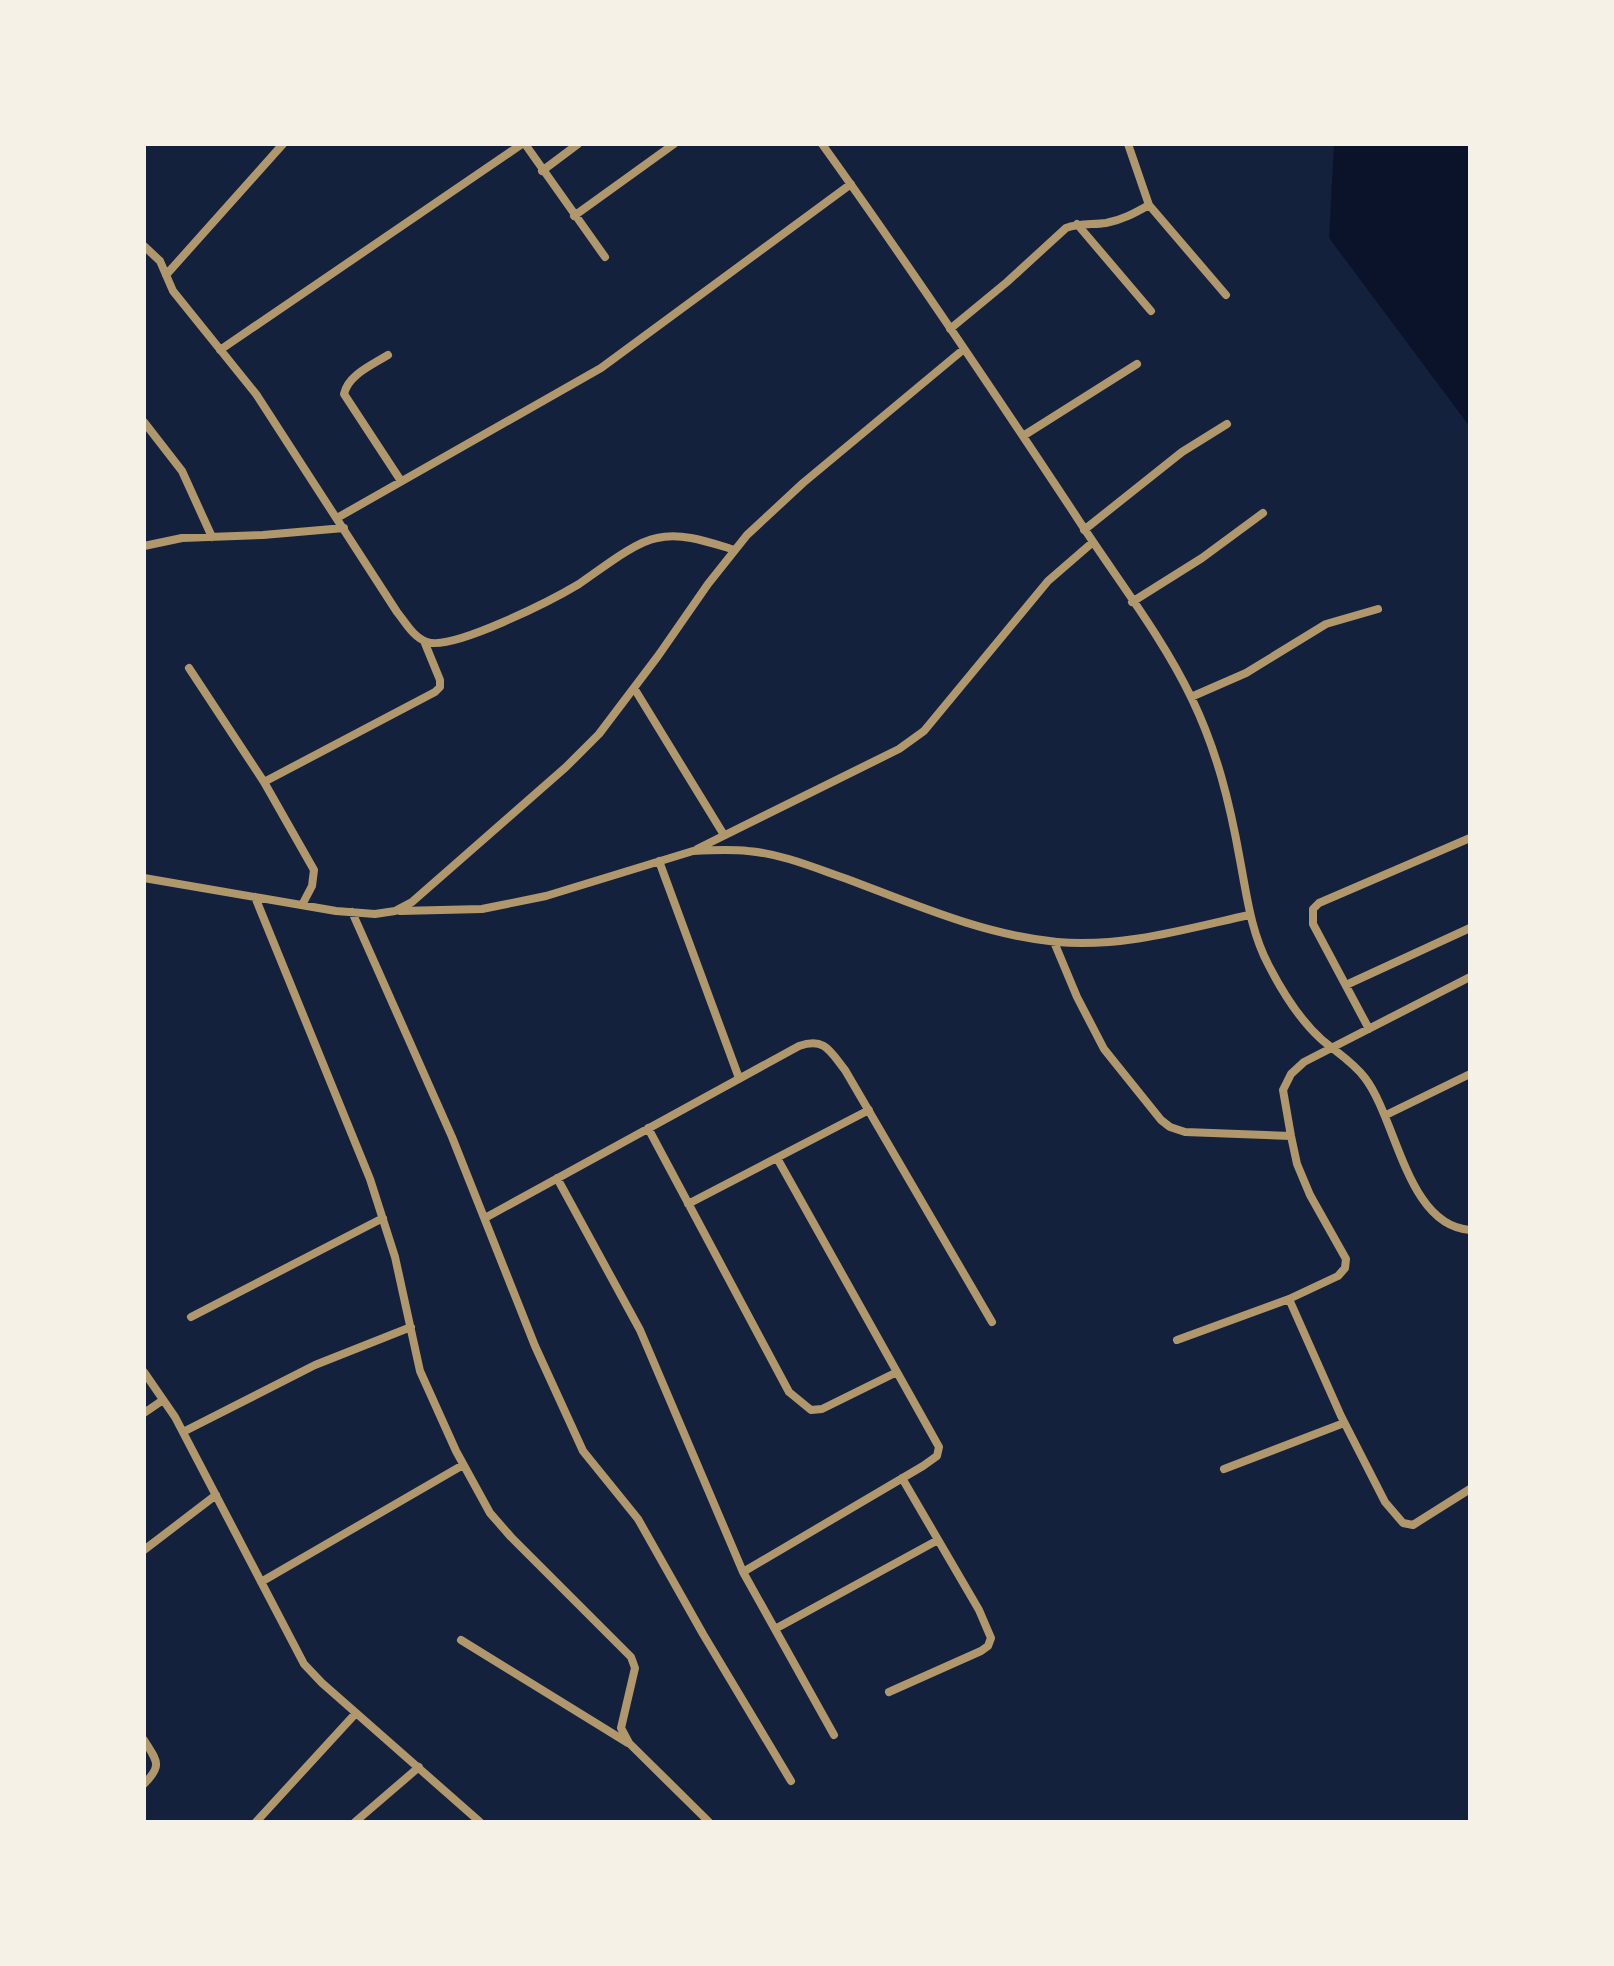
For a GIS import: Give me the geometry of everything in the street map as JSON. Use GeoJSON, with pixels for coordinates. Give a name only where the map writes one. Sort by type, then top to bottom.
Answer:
{"type":"FeatureCollection","features":[{"type":"Feature","properties":{"kind":"street"},"geometry":{"type":"LineString","coordinates":[[166,275],[283,144]]}},
{"type":"Feature","properties":{"kind":"street"},"geometry":{"type":"LineString","coordinates":[[220,350],[523,144],[605,257]]}},
{"type":"Feature","properties":{"kind":"street"},"geometry":{"type":"LineString","coordinates":[[542,171],[578,144]]}},
{"type":"Feature","properties":{"kind":"street"},"geometry":{"type":"LineString","coordinates":[[574,216],[674,144]]}},
{"type":"Feature","properties":{"kind":"street"},"geometry":{"type":"LineString","coordinates":[[822,144],[1023,436],[1191,697],[1226,790],[1249,915],[1268,965],[1293,1006],[1319,1037],[1365,1078],[1386,1115],[1419,1194],[1433,1214],[1448,1225],[1470,1230]]}},
{"type":"Feature","properties":{"kind":"street"},"geometry":{"type":"LineString","coordinates":[[1128,144],[1149,205],[1226,295]]}},
{"type":"Feature","properties":{"kind":"street"},"geometry":{"type":"LineString","coordinates":[[337,518],[601,368],[851,184]]}},
{"type":"Feature","properties":{"kind":"street"},"geometry":{"type":"LineString","coordinates":[[950,329],[1057,235],[1077,224],[1122,219],[1149,205]]}},
{"type":"Feature","properties":{"kind":"street"},"geometry":{"type":"LineString","coordinates":[[1077,224],[1151,311]]}},
{"type":"Feature","properties":{"kind":"street"},"geometry":{"type":"LineString","coordinates":[[144,246],[160,261],[173,291],[256,394],[397,612],[412,632],[424,641],[435,644],[452,641],[501,622],[573,587],[655,538],[697,539],[735,550]]}},
{"type":"Feature","properties":{"kind":"street"},"geometry":{"type":"LineString","coordinates":[[395,911],[424,892],[599,734],[747,535],[803,483],[964,349]]}},
{"type":"Feature","properties":{"kind":"street"},"geometry":{"type":"LineString","coordinates":[[388,355],[354,377],[344,394],[401,481]]}},
{"type":"Feature","properties":{"kind":"street"},"geometry":{"type":"LineString","coordinates":[[1023,436],[1137,364]]}},
{"type":"Feature","properties":{"kind":"street"},"geometry":{"type":"LineString","coordinates":[[144,422],[182,471],[212,537]]}},
{"type":"Feature","properties":{"kind":"street"},"geometry":{"type":"LineString","coordinates":[[1084,530],[1182,452],[1227,424]]}},
{"type":"Feature","properties":{"kind":"street"},"geometry":{"type":"LineString","coordinates":[[1132,602],[1202,558],[1263,513]]}},
{"type":"Feature","properties":{"kind":"street"},"geometry":{"type":"LineString","coordinates":[[144,546],[182,538],[344,528]]}},
{"type":"Feature","properties":{"kind":"street"},"geometry":{"type":"LineString","coordinates":[[144,878],[352,912],[375,914],[482,909],[546,896],[693,851],[899,749],[924,731],[1048,581],[1093,542]]}},
{"type":"Feature","properties":{"kind":"street"},"geometry":{"type":"LineString","coordinates":[[1191,697],[1246,673],[1326,624],[1378,609]]}},
{"type":"Feature","properties":{"kind":"street"},"geometry":{"type":"LineString","coordinates":[[264,782],[435,692],[440,687],[440,680],[424,641]]}},
{"type":"Feature","properties":{"kind":"street"},"geometry":{"type":"LineString","coordinates":[[189,668],[264,782],[314,870],[312,886],[302,905]]}},
{"type":"Feature","properties":{"kind":"street"},"geometry":{"type":"LineString","coordinates":[[634,688],[724,835]]}},
{"type":"Feature","properties":{"kind":"street"},"geometry":{"type":"LineString","coordinates":[[1369,1029],[1313,924],[1313,909],[1319,903],[1470,838]]}},
{"type":"Feature","properties":{"kind":"street"},"geometry":{"type":"LineString","coordinates":[[693,851],[749,851],[793,860],[944,917],[1054,942],[1094,945],[1138,939],[1249,915]]}},
{"type":"Feature","properties":{"kind":"street"},"geometry":{"type":"LineString","coordinates":[[659,861],[739,1078]]}},
{"type":"Feature","properties":{"kind":"street"},"geometry":{"type":"LineString","coordinates":[[255,897],[370,1179],[395,1257],[420,1371],[463,1465],[490,1513],[631,1657],[635,1668],[621,1728],[629,1743]]}},
{"type":"Feature","properties":{"kind":"street"},"geometry":{"type":"LineString","coordinates":[[352,912],[452,1137],[535,1346],[583,1451],[638,1519],[791,1781]]}},
{"type":"Feature","properties":{"kind":"street"},"geometry":{"type":"LineString","coordinates":[[1346,985],[1470,928]]}},
{"type":"Feature","properties":{"kind":"street"},"geometry":{"type":"LineString","coordinates":[[1054,942],[1077,997],[1104,1049],[1161,1120],[1185,1132],[1291,1136]]}},
{"type":"Feature","properties":{"kind":"street"},"geometry":{"type":"LineString","coordinates":[[1177,1340],[1289,1299],[1338,1276],[1345,1268],[1346,1259],[1310,1195],[1297,1164],[1283,1090],[1291,1074],[1304,1062],[1470,977]]}},
{"type":"Feature","properties":{"kind":"street"},"geometry":{"type":"LineString","coordinates":[[485,1218],[799,1046],[821,1043],[845,1070],[992,1322]]}},
{"type":"Feature","properties":{"kind":"street"},"geometry":{"type":"LineString","coordinates":[[1386,1115],[1470,1074]]}},
{"type":"Feature","properties":{"kind":"street"},"geometry":{"type":"LineString","coordinates":[[688,1204],[869,1110]]}},
{"type":"Feature","properties":{"kind":"street"},"geometry":{"type":"LineString","coordinates":[[648,1128],[789,1392],[801,1404],[811,1410],[822,1409],[897,1372]]}},
{"type":"Feature","properties":{"kind":"street"},"geometry":{"type":"LineString","coordinates":[[743,1572],[937,1456],[939,1447],[777,1158]]}},
{"type":"Feature","properties":{"kind":"street"},"geometry":{"type":"LineString","coordinates":[[557,1178],[640,1330],[743,1572],[834,1735]]}},
{"type":"Feature","properties":{"kind":"street"},"geometry":{"type":"LineString","coordinates":[[191,1317],[383,1218]]}},
{"type":"Feature","properties":{"kind":"street"},"geometry":{"type":"LineString","coordinates":[[1289,1299],[1344,1423],[1385,1502],[1403,1523],[1413,1525],[1421,1522],[1470,1489]]}},
{"type":"Feature","properties":{"kind":"street"},"geometry":{"type":"LineString","coordinates":[[183,1432],[315,1365],[411,1327]]}},
{"type":"Feature","properties":{"kind":"street"},"geometry":{"type":"LineString","coordinates":[[144,1372],[183,1432],[304,1664],[480,1822]]}},
{"type":"Feature","properties":{"kind":"street"},"geometry":{"type":"LineString","coordinates":[[144,1413],[163,1400]]}},
{"type":"Feature","properties":{"kind":"street"},"geometry":{"type":"LineString","coordinates":[[1224,1469],[1344,1423]]}},
{"type":"Feature","properties":{"kind":"street"},"geometry":{"type":"LineString","coordinates":[[261,1582],[463,1465]]}},
{"type":"Feature","properties":{"kind":"street"},"geometry":{"type":"LineString","coordinates":[[889,1692],[981,1651],[988,1646],[991,1638],[979,1610],[902,1478]]}},
{"type":"Feature","properties":{"kind":"street"},"geometry":{"type":"LineString","coordinates":[[144,1550],[216,1495]]}},
{"type":"Feature","properties":{"kind":"street"},"geometry":{"type":"LineString","coordinates":[[775,1629],[938,1540]]}},
{"type":"Feature","properties":{"kind":"street"},"geometry":{"type":"LineString","coordinates":[[461,1640],[629,1743],[709,1822]]}},
{"type":"Feature","properties":{"kind":"street"},"geometry":{"type":"LineString","coordinates":[[256,1822],[356,1713]]}},
{"type":"Feature","properties":{"kind":"street"},"geometry":{"type":"LineString","coordinates":[[144,1740],[158,1763],[157,1769],[144,1784]]}},
{"type":"Feature","properties":{"kind":"street"},"geometry":{"type":"LineString","coordinates":[[355,1822],[419,1767]]}},
{"type":"Feature","properties":{"kind":"water"},"geometry":{"type":"Polygon","coordinates":[[[1334,144],[1470,144],[1470,427],[1329,238],[1334,144]]]}}]}
